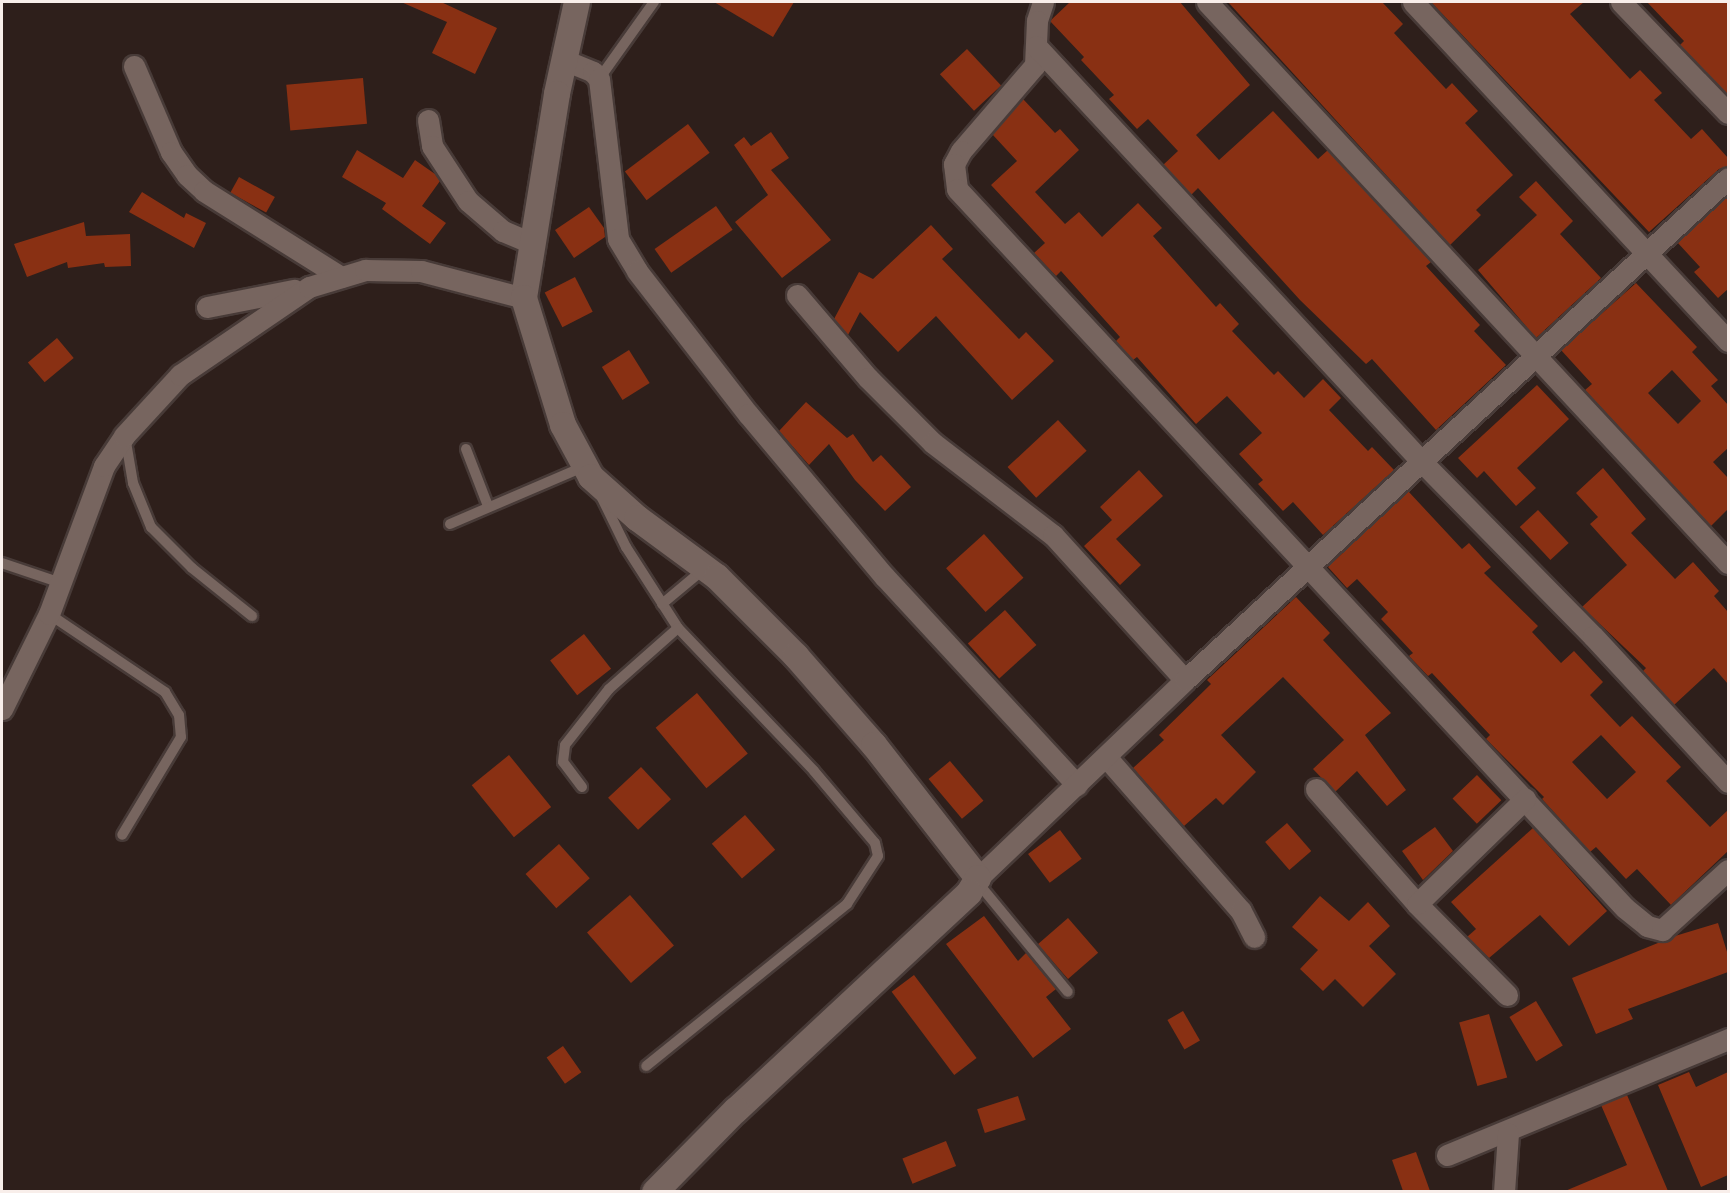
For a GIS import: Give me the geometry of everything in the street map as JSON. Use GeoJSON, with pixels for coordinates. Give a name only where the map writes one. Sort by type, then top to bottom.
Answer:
{"type":"FeatureCollection","features":[{"type":"Feature","properties":{"kind":"street"},"geometry":{"type":"LineString","coordinates":[[577,2],[564,60],[524,298],[563,424],[588,472],[637,518],[705,568],[803,665],[874,745],[978,880]]}},
{"type":"Feature","properties":{"kind":"street"},"geometry":{"type":"LineString","coordinates":[[1042,2],[1035,65],[961,151],[954,164],[957,189],[1625,908],[1654,930],[1671,924],[1728,870]]}},
{"type":"Feature","properties":{"kind":"street"},"geometry":{"type":"LineString","coordinates":[[1207,2],[1534,357],[1728,563]]}},
{"type":"Feature","properties":{"kind":"street"},"geometry":{"type":"LineString","coordinates":[[1413,2],[1728,341]]}},
{"type":"Feature","properties":{"kind":"street"},"geometry":{"type":"LineString","coordinates":[[1621,2],[1728,113]]}},
{"type":"Feature","properties":{"kind":"street"},"geometry":{"type":"LineString","coordinates":[[1036,46],[1422,462],[1593,636],[1728,782]]}},
{"type":"Feature","properties":{"kind":"street"},"geometry":{"type":"LineString","coordinates":[[564,60],[593,72],[599,79],[618,239],[637,271],[748,414],[885,577],[1077,785]]}},
{"type":"Feature","properties":{"kind":"street"},"geometry":{"type":"LineString","coordinates":[[134,66],[171,152],[187,176],[204,191],[341,276]]}},
{"type":"Feature","properties":{"kind":"street"},"geometry":{"type":"LineString","coordinates":[[428,120],[432,146],[468,201],[503,231],[533,244]]}},
{"type":"Feature","properties":{"kind":"street"},"geometry":{"type":"LineString","coordinates":[[655,1191],[736,1110],[1107,758],[1185,680],[1728,178]]}},
{"type":"Feature","properties":{"kind":"street"},"geometry":{"type":"LineString","coordinates":[[207,307],[309,287],[365,270],[421,271],[524,298]]}},
{"type":"Feature","properties":{"kind":"street"},"geometry":{"type":"LineString","coordinates":[[2,709],[49,614],[104,466],[124,436],[180,375],[309,287]]}},
{"type":"Feature","properties":{"kind":"street"},"geometry":{"type":"LineString","coordinates":[[797,295],[868,378],[933,443],[1053,535],[1185,680]]}},
{"type":"Feature","properties":{"kind":"street"},"geometry":{"type":"LineString","coordinates":[[1107,758],[1241,911],[1254,937]]}},
{"type":"Feature","properties":{"kind":"street"},"geometry":{"type":"LineString","coordinates":[[1316,789],[1417,904],[1507,995]]}},
{"type":"Feature","properties":{"kind":"street"},"geometry":{"type":"LineString","coordinates":[[1417,904],[1525,799]]}},
{"type":"Feature","properties":{"kind":"street"},"geometry":{"type":"LineString","coordinates":[[1447,1155],[1508,1133],[1728,1039]]}},
{"type":"Feature","properties":{"kind":"street"},"geometry":{"type":"LineString","coordinates":[[1504,1191],[1508,1133]]}},
{"type":"Feature","properties":{"kind":"lane"},"geometry":{"type":"LineString","coordinates":[[599,79],[654,2]]}},
{"type":"Feature","properties":{"kind":"lane"},"geometry":{"type":"LineString","coordinates":[[124,436],[132,483],[150,527],[192,568],[252,616]]}},
{"type":"Feature","properties":{"kind":"lane"},"geometry":{"type":"LineString","coordinates":[[466,449],[488,507]]}},
{"type":"Feature","properties":{"kind":"lane"},"geometry":{"type":"LineString","coordinates":[[450,524],[488,507],[588,472],[626,547],[678,628],[814,771],[875,843],[878,856],[847,904],[646,1066]]}},
{"type":"Feature","properties":{"kind":"lane"},"geometry":{"type":"LineString","coordinates":[[2,563],[61,584]]}},
{"type":"Feature","properties":{"kind":"lane"},"geometry":{"type":"LineString","coordinates":[[662,604],[705,568]]}},
{"type":"Feature","properties":{"kind":"lane"},"geometry":{"type":"LineString","coordinates":[[49,614],[165,692],[179,715],[181,737],[122,835]]}},
{"type":"Feature","properties":{"kind":"lane"},"geometry":{"type":"LineString","coordinates":[[582,787],[563,762],[565,745],[609,689],[678,628]]}},
{"type":"Feature","properties":{"kind":"lane"},"geometry":{"type":"LineString","coordinates":[[978,880],[1068,992]]}},
{"type":"Feature","properties":{"kind":"building"},"geometry":{"type":"Polygon","coordinates":[[[401,2],[441,2],[497,28],[475,74],[432,53],[447,22],[401,2]]]}},
{"type":"Feature","properties":{"kind":"building"},"geometry":{"type":"Polygon","coordinates":[[[714,2],[794,2],[773,37],[714,2]]]}},
{"type":"Feature","properties":{"kind":"building"},"geometry":{"type":"Polygon","coordinates":[[[1070,2],[1180,2],[1250,85],[1196,135],[1219,160],[1273,111],[1318,159],[1328,150],[1431,262],[1426,266],[1480,325],[1474,331],[1506,365],[1436,430],[1372,359],[1366,364],[1300,300],[1198,188],[1191,195],[1163,165],[1178,151],[1148,119],[1137,129],[1109,99],[1114,95],[1081,60],[1084,57],[1050,21],[1070,2]]]}},
{"type":"Feature","properties":{"kind":"building"},"geometry":{"type":"Polygon","coordinates":[[[1228,2],[1382,2],[1403,24],[1394,33],[1446,89],[1452,83],[1478,111],[1465,123],[1513,175],[1476,210],[1481,215],[1450,245],[1228,2]]]}},
{"type":"Feature","properties":{"kind":"building"},"geometry":{"type":"Polygon","coordinates":[[[1431,2],[1584,2],[1570,14],[1630,79],[1640,70],[1662,93],[1654,100],[1691,139],[1702,129],[1728,158],[1728,166],[1719,169],[1649,232],[1431,2]]]}},
{"type":"Feature","properties":{"kind":"building"},"geometry":{"type":"Polygon","coordinates":[[[1647,2],[1728,2],[1728,95],[1680,45],[1684,41],[1647,2]]]}},
{"type":"Feature","properties":{"kind":"building"},"geometry":{"type":"Polygon","coordinates":[[[967,49],[1001,86],[974,111],[940,74],[967,49]]]}},
{"type":"Feature","properties":{"kind":"building"},"geometry":{"type":"Polygon","coordinates":[[[363,78],[367,124],[290,131],[286,85],[363,78]]]}},
{"type":"Feature","properties":{"kind":"building"},"geometry":{"type":"Polygon","coordinates":[[[1023,99],[1055,133],[1060,129],[1079,150],[1035,192],[1065,224],[1079,212],[1102,237],[1138,203],[1162,228],[1153,236],[1216,307],[1220,303],[1239,324],[1232,331],[1274,375],[1278,371],[1304,398],[1323,379],[1341,398],[1329,410],[1368,451],[1372,447],[1394,470],[1323,535],[1293,502],[1283,511],[1258,484],[1263,480],[1239,454],[1262,433],[1227,396],[1196,424],[1137,357],[1133,360],[1116,341],[1120,337],[1061,271],[1056,276],[1034,253],[1045,243],[991,185],[1017,161],[992,134],[1023,99]]]}},
{"type":"Feature","properties":{"kind":"building"},"geometry":{"type":"Polygon","coordinates":[[[688,124],[710,153],[647,200],[625,172],[688,124]]]}},
{"type":"Feature","properties":{"kind":"building"},"geometry":{"type":"Polygon","coordinates":[[[771,132],[789,158],[771,170],[831,240],[782,278],[735,222],[768,195],[734,145],[744,137],[751,146],[771,132]]]}},
{"type":"Feature","properties":{"kind":"building"},"geometry":{"type":"Polygon","coordinates":[[[357,150],[403,178],[415,160],[435,174],[440,181],[422,206],[446,223],[430,244],[382,209],[386,203],[342,177],[357,150]]]}},
{"type":"Feature","properties":{"kind":"building"},"geometry":{"type":"Polygon","coordinates":[[[239,177],[275,197],[266,213],[230,193],[239,177]]]}},
{"type":"Feature","properties":{"kind":"building"},"geometry":{"type":"Polygon","coordinates":[[[1536,181],[1573,221],[1560,234],[1601,278],[1536,338],[1478,270],[1537,215],[1519,197],[1536,181]]]}},
{"type":"Feature","properties":{"kind":"building"},"geometry":{"type":"Polygon","coordinates":[[[142,192],[184,218],[186,213],[206,223],[194,248],[129,212],[142,192]]]}},
{"type":"Feature","properties":{"kind":"building"},"geometry":{"type":"Polygon","coordinates":[[[1728,195],[1728,289],[1718,298],[1694,272],[1700,267],[1677,242],[1728,195]]]}},
{"type":"Feature","properties":{"kind":"building"},"geometry":{"type":"Polygon","coordinates":[[[716,206],[733,230],[671,273],[655,249],[716,206]]]}},
{"type":"Feature","properties":{"kind":"building"},"geometry":{"type":"Polygon","coordinates":[[[589,207],[604,228],[605,237],[574,258],[555,230],[589,207]]]}},
{"type":"Feature","properties":{"kind":"building"},"geometry":{"type":"Polygon","coordinates":[[[84,222],[86,236],[130,234],[131,266],[105,267],[104,263],[68,268],[67,262],[27,277],[14,244],[84,222]]]}},
{"type":"Feature","properties":{"kind":"building"},"geometry":{"type":"Polygon","coordinates":[[[931,225],[953,249],[942,259],[1019,339],[1026,332],[1054,361],[1012,400],[936,316],[898,352],[860,312],[848,335],[834,319],[859,272],[873,279],[931,225]]]}},
{"type":"Feature","properties":{"kind":"building"},"geometry":{"type":"Polygon","coordinates":[[[575,277],[593,312],[562,327],[545,292],[575,277]]]}},
{"type":"Feature","properties":{"kind":"building"},"geometry":{"type":"Polygon","coordinates":[[[1636,283],[1697,347],[1692,352],[1718,380],[1711,386],[1728,405],[1728,448],[1713,462],[1728,478],[1728,509],[1711,526],[1585,390],[1592,384],[1561,350],[1636,283]],[[1672,370],[1648,393],[1678,424],[1701,401],[1672,370]]]}},
{"type":"Feature","properties":{"kind":"building"},"geometry":{"type":"Polygon","coordinates":[[[57,338],[74,358],[45,382],[28,362],[57,338]]]}},
{"type":"Feature","properties":{"kind":"building"},"geometry":{"type":"Polygon","coordinates":[[[629,350],[650,383],[623,400],[602,367],[629,350]]]}},
{"type":"Feature","properties":{"kind":"building"},"geometry":{"type":"Polygon","coordinates":[[[1537,385],[1569,419],[1517,468],[1536,488],[1516,506],[1484,471],[1477,478],[1458,458],[1537,385]]]}},
{"type":"Feature","properties":{"kind":"building"},"geometry":{"type":"Polygon","coordinates":[[[806,402],[847,438],[853,434],[873,462],[881,455],[911,487],[885,511],[855,480],[829,444],[809,465],[779,431],[806,402]]]}},
{"type":"Feature","properties":{"kind":"building"},"geometry":{"type":"Polygon","coordinates":[[[1058,420],[1087,451],[1036,498],[1008,467],[1058,420]]]}},
{"type":"Feature","properties":{"kind":"building"},"geometry":{"type":"Polygon","coordinates":[[[1603,468],[1646,519],[1631,533],[1675,579],[1693,562],[1719,591],[1714,596],[1728,612],[1728,684],[1714,668],[1674,705],[1643,671],[1646,668],[1582,607],[1627,565],[1590,524],[1598,517],[1576,493],[1603,468]]]}},
{"type":"Feature","properties":{"kind":"building"},"geometry":{"type":"Polygon","coordinates":[[[1139,470],[1163,496],[1116,539],[1141,565],[1120,585],[1084,546],[1112,520],[1100,507],[1139,470]]]}},
{"type":"Feature","properties":{"kind":"building"},"geometry":{"type":"Polygon","coordinates":[[[1408,491],[1462,549],[1469,543],[1491,567],[1484,573],[1538,626],[1532,632],[1561,663],[1574,651],[1603,682],[1590,695],[1620,727],[1632,716],[1681,767],[1666,781],[1710,827],[1728,810],[1728,851],[1671,905],[1637,869],[1626,879],[1596,847],[1590,852],[1542,799],[1544,797],[1486,739],[1490,735],[1432,673],[1428,676],[1409,656],[1413,653],[1381,619],[1388,612],[1357,579],[1347,588],[1328,567],[1408,491]],[[1601,735],[1572,762],[1607,799],[1636,772],[1601,735]]]}},
{"type":"Feature","properties":{"kind":"building"},"geometry":{"type":"Polygon","coordinates":[[[1538,510],[1569,543],[1550,560],[1520,527],[1538,510]]]}},
{"type":"Feature","properties":{"kind":"building"},"geometry":{"type":"Polygon","coordinates":[[[984,534],[1023,578],[986,612],[946,568],[984,534]]]}},
{"type":"Feature","properties":{"kind":"building"},"geometry":{"type":"Polygon","coordinates":[[[1296,597],[1330,633],[1323,640],[1391,713],[1365,735],[1406,790],[1387,806],[1357,771],[1335,792],[1313,769],[1344,740],[1283,677],[1221,735],[1256,772],[1223,805],[1216,798],[1184,826],[1133,768],[1164,740],[1159,735],[1211,684],[1207,680],[1296,597]]]}},
{"type":"Feature","properties":{"kind":"building"},"geometry":{"type":"Polygon","coordinates":[[[1005,610],[1036,645],[999,678],[968,643],[1005,610]]]}},
{"type":"Feature","properties":{"kind":"building"},"geometry":{"type":"Polygon","coordinates":[[[584,634],[611,669],[577,695],[550,660],[584,634]]]}},
{"type":"Feature","properties":{"kind":"building"},"geometry":{"type":"Polygon","coordinates":[[[697,693],[748,754],[706,788],[656,728],[697,693]]]}},
{"type":"Feature","properties":{"kind":"building"},"geometry":{"type":"Polygon","coordinates":[[[509,755],[551,807],[514,837],[472,785],[509,755]]]}},
{"type":"Feature","properties":{"kind":"building"},"geometry":{"type":"Polygon","coordinates":[[[950,761],[983,801],[962,819],[929,779],[950,761]]]}},
{"type":"Feature","properties":{"kind":"building"},"geometry":{"type":"Polygon","coordinates":[[[641,767],[671,799],[638,830],[608,798],[641,767]]]}},
{"type":"Feature","properties":{"kind":"building"},"geometry":{"type":"Polygon","coordinates":[[[1477,775],[1501,800],[1477,824],[1453,799],[1477,775]]]}},
{"type":"Feature","properties":{"kind":"building"},"geometry":{"type":"Polygon","coordinates":[[[745,815],[775,850],[742,879],[712,844],[745,815]]]}},
{"type":"Feature","properties":{"kind":"building"},"geometry":{"type":"Polygon","coordinates":[[[1287,823],[1311,851],[1289,870],[1265,842],[1287,823]]]}},
{"type":"Feature","properties":{"kind":"building"},"geometry":{"type":"Polygon","coordinates":[[[1435,827],[1453,851],[1423,880],[1402,851],[1435,827]]]}},
{"type":"Feature","properties":{"kind":"building"},"geometry":{"type":"Polygon","coordinates":[[[1533,828],[1607,911],[1569,946],[1540,915],[1489,958],[1467,937],[1476,929],[1451,902],[1533,828]]]}},
{"type":"Feature","properties":{"kind":"building"},"geometry":{"type":"Polygon","coordinates":[[[1060,830],[1082,859],[1050,883],[1028,854],[1060,830]]]}},
{"type":"Feature","properties":{"kind":"building"},"geometry":{"type":"Polygon","coordinates":[[[559,844],[590,878],[556,908],[526,874],[559,844]]]}},
{"type":"Feature","properties":{"kind":"building"},"geometry":{"type":"Polygon","coordinates":[[[630,895],[674,946],[631,983],[587,932],[630,895]]]}},
{"type":"Feature","properties":{"kind":"building"},"geometry":{"type":"Polygon","coordinates":[[[1320,896],[1349,921],[1368,902],[1390,926],[1369,946],[1396,974],[1363,1007],[1335,979],[1323,991],[1300,969],[1318,950],[1292,927],[1320,896]]]}},
{"type":"Feature","properties":{"kind":"building"},"geometry":{"type":"Polygon","coordinates":[[[984,916],[1018,961],[1026,953],[1056,989],[1046,997],[1071,1029],[1033,1058],[946,944],[984,916]]]}},
{"type":"Feature","properties":{"kind":"building"},"geometry":{"type":"Polygon","coordinates":[[[1068,918],[1098,953],[1068,979],[1038,944],[1068,918]]]}},
{"type":"Feature","properties":{"kind":"building"},"geometry":{"type":"Polygon","coordinates":[[[1718,923],[1728,955],[1728,972],[1628,1009],[1633,1019],[1596,1034],[1572,978],[1675,936],[1718,923]]]}},
{"type":"Feature","properties":{"kind":"building"},"geometry":{"type":"Polygon","coordinates":[[[914,975],[977,1058],[954,1075],[892,992],[914,975]]]}},
{"type":"Feature","properties":{"kind":"building"},"geometry":{"type":"Polygon","coordinates":[[[1536,1001],[1563,1046],[1536,1062],[1509,1017],[1536,1001]]]}},
{"type":"Feature","properties":{"kind":"building"},"geometry":{"type":"Polygon","coordinates":[[[1183,1011],[1200,1040],[1184,1049],[1167,1020],[1183,1011]]]}},
{"type":"Feature","properties":{"kind":"building"},"geometry":{"type":"Polygon","coordinates":[[[1489,1014],[1507,1077],[1477,1086],[1459,1023],[1489,1014]]]}},
{"type":"Feature","properties":{"kind":"building"},"geometry":{"type":"Polygon","coordinates":[[[563,1046],[581,1072],[565,1084],[547,1057],[563,1046]]]}},
{"type":"Feature","properties":{"kind":"building"},"geometry":{"type":"Polygon","coordinates":[[[1689,1072],[1696,1087],[1728,1072],[1728,1175],[1701,1187],[1658,1085],[1689,1072]]]}},
{"type":"Feature","properties":{"kind":"building"},"geometry":{"type":"Polygon","coordinates":[[[1627,1095],[1668,1191],[1565,1191],[1627,1165],[1601,1105],[1627,1095]]]}},
{"type":"Feature","properties":{"kind":"building"},"geometry":{"type":"Polygon","coordinates":[[[1018,1096],[1026,1120],[985,1133],[977,1109],[1018,1096]]]}},
{"type":"Feature","properties":{"kind":"building"},"geometry":{"type":"Polygon","coordinates":[[[946,1141],[956,1166],[913,1184],[902,1159],[946,1141]]]}},
{"type":"Feature","properties":{"kind":"building"},"geometry":{"type":"Polygon","coordinates":[[[1416,1152],[1430,1191],[1403,1191],[1392,1160],[1416,1152]]]}}]}
